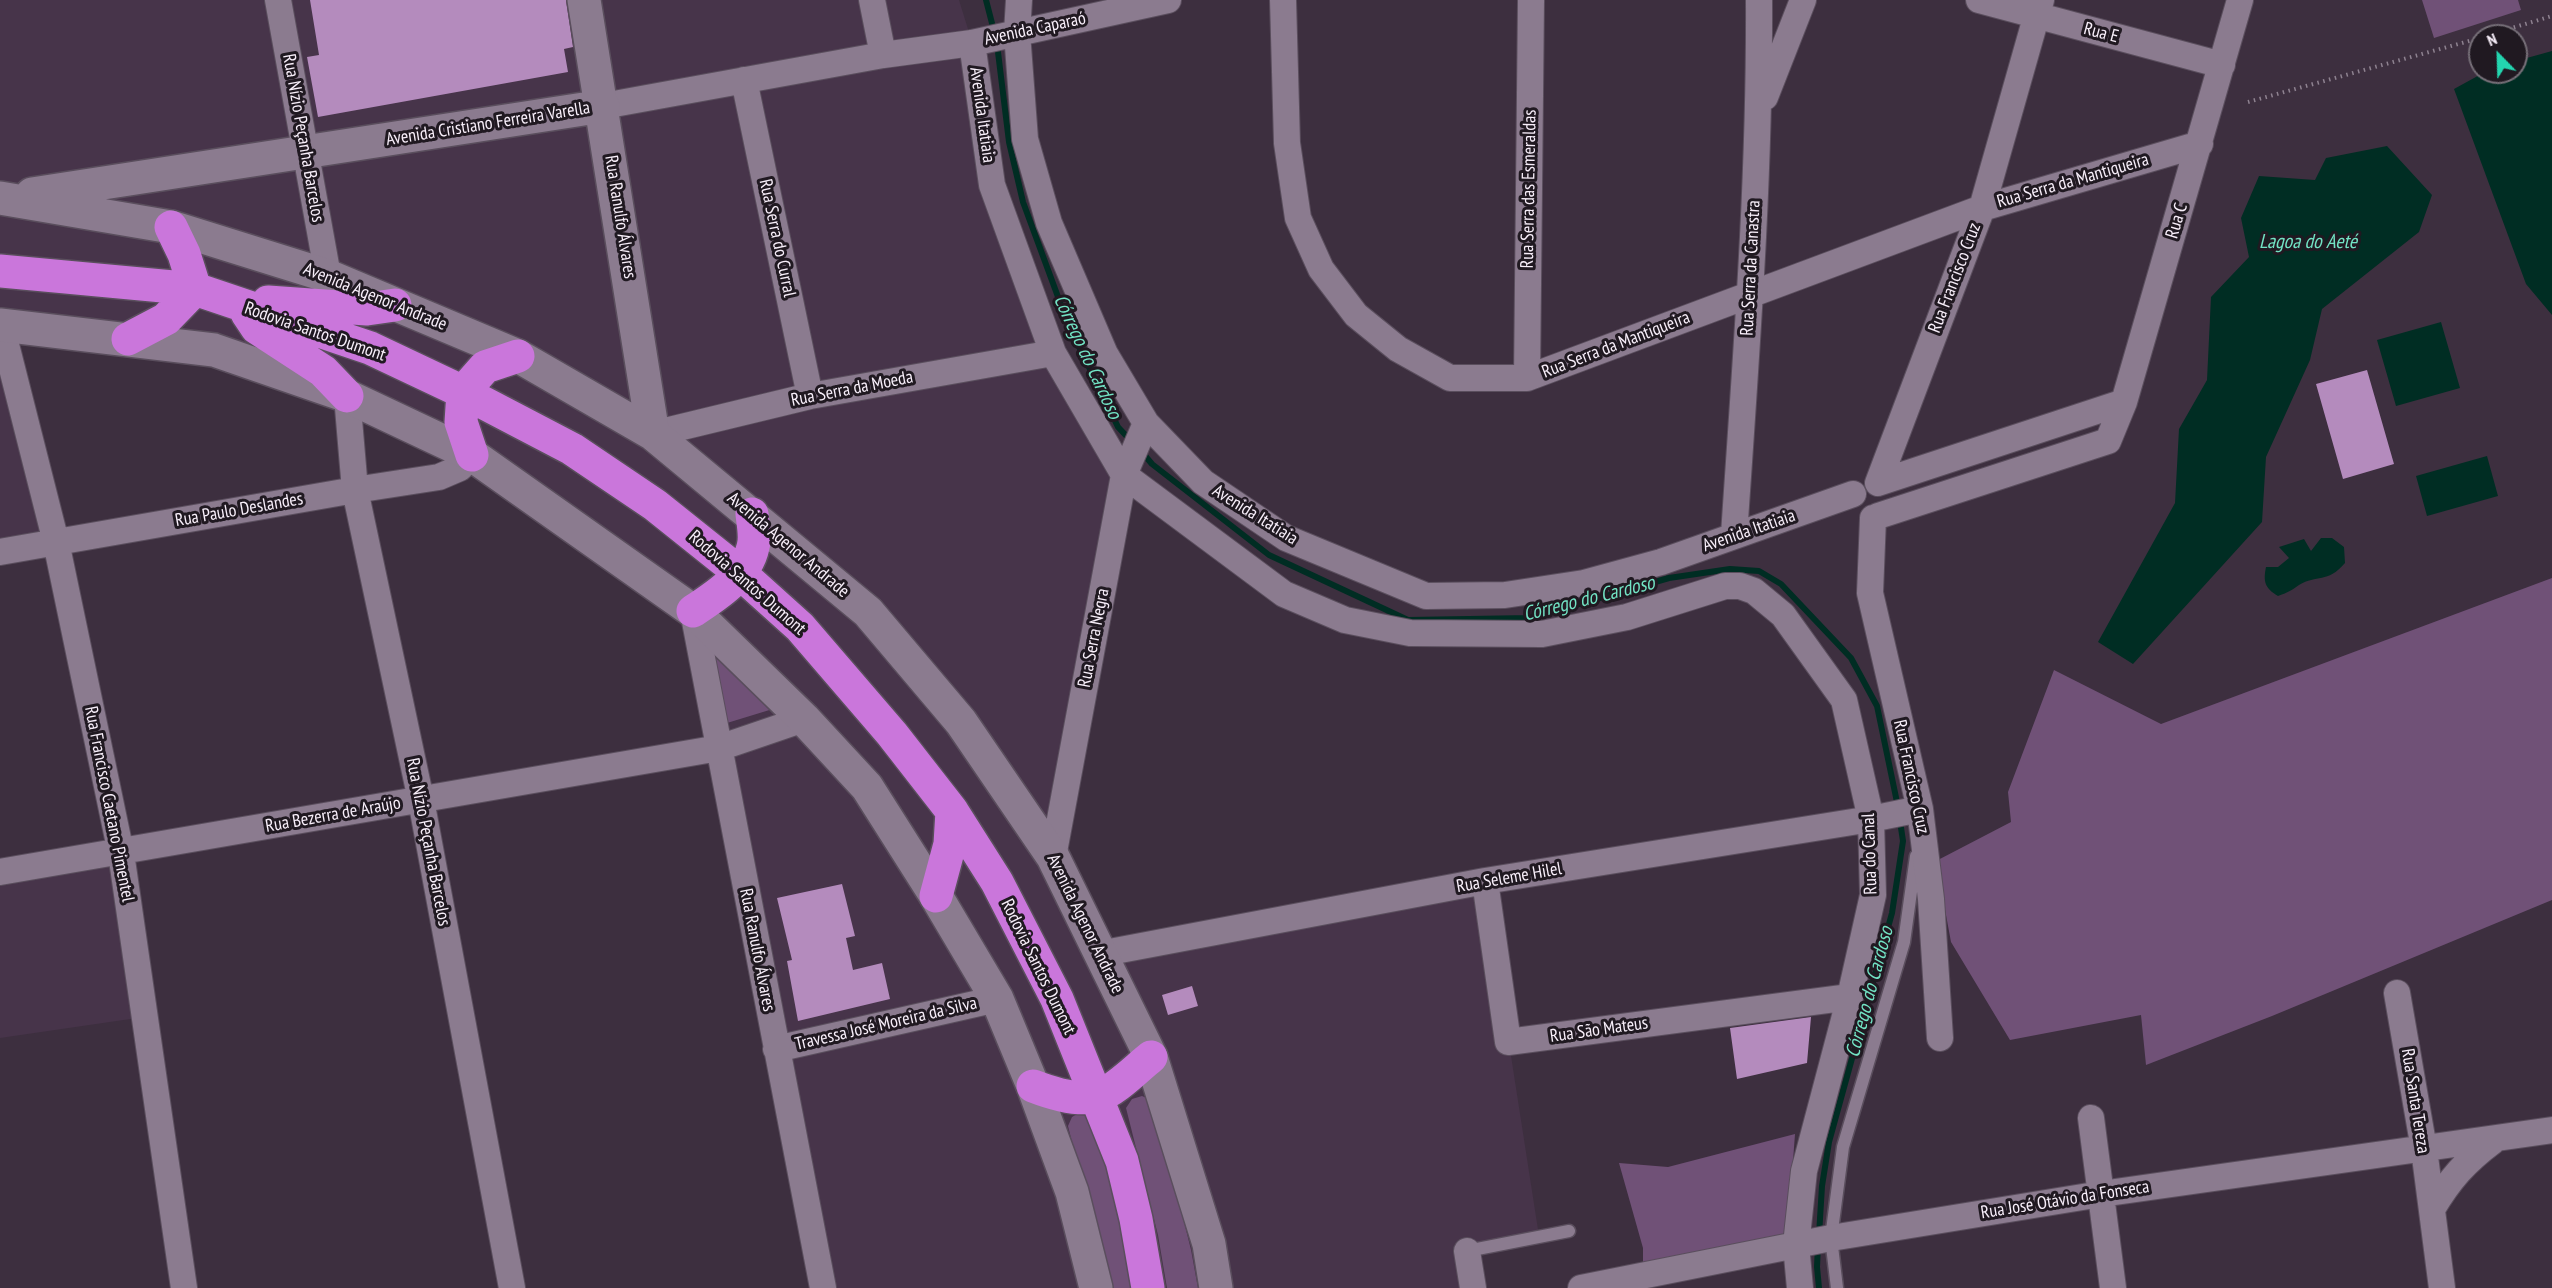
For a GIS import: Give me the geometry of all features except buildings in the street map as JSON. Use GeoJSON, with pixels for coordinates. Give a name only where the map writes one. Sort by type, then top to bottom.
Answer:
{"type":"FeatureCollection","features":[{"type":"Feature","properties":{"kind":"highway"},"geometry":{"type":"LineString","coordinates":[[128,339],[166,319],[195,289],[184,254],[171,227]]}},
{"type":"Feature","properties":{"kind":"highway","name":"Rodovia Santos Dumont"},"geometry":{"type":"LineString","coordinates":[[0,270],[195,289],[370,348],[463,392],[572,449],[656,505],[740,573],[800,627],[892,734],[952,811],[997,882],[1057,999],[1122,1161],[1136,1219],[1148,1288]]}},
{"type":"Feature","properties":{"kind":"highway"},"geometry":{"type":"LineString","coordinates":[[347,396],[323,371],[257,328],[242,306],[265,302],[368,309],[395,305]]}},
{"type":"Feature","properties":{"kind":"highway"},"geometry":{"type":"LineString","coordinates":[[472,454],[461,422],[463,392],[485,367],[518,356]]}},
{"type":"Feature","properties":{"kind":"highway"},"geometry":{"type":"LineString","coordinates":[[693,611],[716,596],[740,573],[753,547],[752,514]]}},
{"type":"Feature","properties":{"kind":"highway"},"geometry":{"type":"LineString","coordinates":[[936,896],[950,844],[952,811]]}},
{"type":"Feature","properties":{"kind":"highway"},"geometry":{"type":"LineString","coordinates":[[1033,1086],[1062,1096],[1097,1096],[1118,1084],[1151,1057]]}},
{"type":"Feature","properties":{"kind":"main road","name":"Rua Ranulfo Álvares"},"geometry":{"type":"LineString","coordinates":[[584,0],[603,106],[653,434]]}},
{"type":"Feature","properties":{"kind":"main road","name":"Avenida Cristiano Ferreira Varella"},"geometry":{"type":"LineString","coordinates":[[2,199],[603,106]]}},
{"type":"Feature","properties":{"kind":"main road","name":"Avenida Agenor Andrade"},"geometry":{"type":"LineString","coordinates":[[2,199],[171,227],[328,276],[518,356],[653,434],[868,612],[961,722],[1053,857],[1098,954],[1151,1057],[1209,1244],[1216,1288]]}},
{"type":"Feature","properties":{"kind":"main road"},"geometry":{"type":"LineString","coordinates":[[1,325],[214,350],[347,396],[472,454],[693,611],[804,719],[867,787],[936,896],[997,999],[1033,1086],[1072,1192],[1096,1288]]}},
{"type":"Feature","properties":{"kind":"street","name":"Rua Nízio Peçanha Barcelos"},"geometry":{"type":"LineString","coordinates":[[278,0],[328,276]]}},
{"type":"Feature","properties":{"kind":"street"},"geometry":{"type":"LineString","coordinates":[[872,0],[883,55]]}},
{"type":"Feature","properties":{"kind":"street","name":"Avenida Itatiaia"},"geometry":{"type":"LineString","coordinates":[[1019,0],[1017,33],[1025,139],[1049,223],[1105,354],[1146,423],[1203,482],[1286,538],[1426,596],[1505,595],[1584,583],[1661,562],[1853,495],[1865,482],[1878,483],[2124,402]]}},
{"type":"Feature","properties":{"kind":"street","name":"Avenida Caparaó"},"geometry":{"type":"LineString","coordinates":[[972,43],[1168,0]]}},
{"type":"Feature","properties":{"kind":"street","name":"Rua Serra da Mantiqueira"},"geometry":{"type":"LineString","coordinates":[[1283,0],[1287,143],[1298,218],[1321,269],[1356,315],[1398,349],[1450,378],[1527,378],[1982,208],[2200,144]]}},
{"type":"Feature","properties":{"kind":"street","name":"Rua Serra das Esmeraldas"},"geometry":{"type":"LineString","coordinates":[[1527,378],[1531,0]]}},
{"type":"Feature","properties":{"kind":"street","name":"Rua Serra da Canastra"},"geometry":{"type":"LineString","coordinates":[[1734,536],[1751,293],[1760,112],[1759,0]]}},
{"type":"Feature","properties":{"kind":"street"},"geometry":{"type":"LineString","coordinates":[[1760,112],[1803,0]]}},
{"type":"Feature","properties":{"kind":"street","name":"Rua E"},"geometry":{"type":"LineString","coordinates":[[1979,0],[2039,8],[2222,65]]}},
{"type":"Feature","properties":{"kind":"street","name":"Rua C"},"geometry":{"type":"LineString","coordinates":[[1876,517],[2108,441],[2124,402],[2240,0]]}},
{"type":"Feature","properties":{"kind":"street","name":"Rua Francisco Cruz"},"geometry":{"type":"LineString","coordinates":[[1878,483],[1982,208],[2039,8]]}},
{"type":"Feature","properties":{"kind":"street","name":"Avenida Cristiano Ferreira Varella"},"geometry":{"type":"LineString","coordinates":[[603,106],[883,55],[972,43]]}},
{"type":"Feature","properties":{"kind":"street","name":"Avenida Itatiaia"},"geometry":{"type":"LineString","coordinates":[[972,43],[992,185],[1053,353],[1125,475],[1284,594],[1346,620],[1410,633],[1542,634],[1627,617],[1725,586]]}},
{"type":"Feature","properties":{"kind":"street","name":"Rua Serra do Curral"},"geometry":{"type":"LineString","coordinates":[[744,80],[810,396]]}},
{"type":"Feature","properties":{"kind":"street","name":"Rua Francisco Caetano Pimentel"},"geometry":{"type":"LineString","coordinates":[[1,325],[56,542],[121,853],[184,1288]]}},
{"type":"Feature","properties":{"kind":"street","name":"Rua Serra da Moeda"},"geometry":{"type":"LineString","coordinates":[[653,434],[810,396],[1053,353]]}},
{"type":"Feature","properties":{"kind":"street","name":"Rua Nízio Peçanha Barcelos"},"geometry":{"type":"LineString","coordinates":[[347,396],[355,490],[421,800],[512,1288]]}},
{"type":"Feature","properties":{"kind":"street","name":"Rua Serra Negra"},"geometry":{"type":"LineString","coordinates":[[1053,857],[1125,475],[1146,423]]}},
{"type":"Feature","properties":{"kind":"street","name":"Rua Paulo Deslandes"},"geometry":{"type":"LineString","coordinates":[[0,552],[439,477],[460,468],[472,454]]}},
{"type":"Feature","properties":{"kind":"street"},"geometry":{"type":"LineString","coordinates":[[1853,495],[1852,500],[1857,511],[1867,518],[1876,517],[1887,509],[1889,496],[1883,486],[1878,483]]}},
{"type":"Feature","properties":{"kind":"street","name":"Rua Francisco Cruz"},"geometry":{"type":"LineString","coordinates":[[1876,517],[1870,592],[1920,808],[1931,899],[1941,1038]]}},
{"type":"Feature","properties":{"kind":"street","name":"Rua do Canal"},"geometry":{"type":"LineString","coordinates":[[1725,586],[1740,586],[1754,591],[1783,615],[1844,700],[1871,819],[1873,895],[1850,997],[1804,1172],[1796,1245],[1800,1288]]}},
{"type":"Feature","properties":{"kind":"street","name":"Rua Ranulfo Álvares"},"geometry":{"type":"LineString","coordinates":[[693,611],[823,1288]]}},
{"type":"Feature","properties":{"kind":"street","name":"Rua Bezerra de Araújo"},"geometry":{"type":"LineString","coordinates":[[0,872],[121,853],[719,748],[804,719]]}},
{"type":"Feature","properties":{"kind":"street","name":"Rua Seleme Hilel"},"geometry":{"type":"LineString","coordinates":[[1098,954],[1485,881],[1871,819],[1920,808]]}},
{"type":"Feature","properties":{"kind":"street","name":"Rua São Mateus"},"geometry":{"type":"LineString","coordinates":[[1485,881],[1508,1042],[1850,997]]}},
{"type":"Feature","properties":{"kind":"street","name":"Rua Santa Tereza"},"geometry":{"type":"LineString","coordinates":[[2397,993],[2424,1149],[2442,1288]]}},
{"type":"Feature","properties":{"kind":"street","name":"Travessa José Moreira da Silva"},"geometry":{"type":"LineString","coordinates":[[776,1048],[997,999]]}},
{"type":"Feature","properties":{"kind":"street"},"geometry":{"type":"LineString","coordinates":[[2091,1118],[2113,1288]]}},
{"type":"Feature","properties":{"kind":"street","name":"Rua José Otávio da Fonseca"},"geometry":{"type":"LineString","coordinates":[[1581,1288],[1831,1238],[2101,1194],[2552,1130]]}},
{"type":"Feature","properties":{"kind":"street"},"geometry":{"type":"LineString","coordinates":[[2432,1209],[2458,1169],[2495,1139]]}},
{"type":"Feature","properties":{"kind":"street"},"geometry":{"type":"LineString","coordinates":[[1467,1251],[1473,1288]]}},
{"type":"Feature","properties":{"kind":"lane"},"geometry":{"type":"LineString","coordinates":[[1837,1288],[1831,1238],[1843,1147],[1904,942],[1914,874],[1920,808]]}},
{"type":"Feature","properties":{"kind":"lane"},"geometry":{"type":"LineString","coordinates":[[1467,1251],[1569,1231]]}},
{"type":"Feature","properties":{"kind":"path"},"geometry":{"type":"LineString","coordinates":[[2525,24],[2552,16]]}},
{"type":"Feature","properties":{"kind":"path"},"geometry":{"type":"LineString","coordinates":[[2248,102],[2468,41]]}},
{"type":"Feature","properties":{"kind":"shaded area"},"geometry":{"type":"Polygon","coordinates":[[[0,0],[959,0],[972,42],[1010,239],[1124,475],[1053,857],[1099,953],[1484,882],[1539,1236],[1467,1251],[1472,1288],[819,1288],[693,611],[472,456],[283,375],[2,326],[55,542],[0,553],[0,0]]]}},
{"type":"Feature","properties":{"kind":"shaded area"},"geometry":{"type":"Polygon","coordinates":[[[2422,0],[2518,0],[2521,10],[2478,24],[2468,24],[2468,27],[2434,38],[2422,0]]]}},
{"type":"Feature","properties":{"kind":"shaded area"},"geometry":{"type":"Polygon","coordinates":[[[2552,578],[2552,900],[2272,1016],[2146,1065],[2141,1015],[2010,1040],[1951,942],[1936,861],[2011,822],[2008,792],[2054,670],[2161,724],[2552,578]]]}},
{"type":"Feature","properties":{"kind":"shaded area"},"geometry":{"type":"Polygon","coordinates":[[[715,658],[735,670],[776,708],[727,723],[715,658]]]}},
{"type":"Feature","properties":{"kind":"shaded area"},"geometry":{"type":"Polygon","coordinates":[[[120,854],[144,1017],[0,1038],[0,873],[120,854]]]}},
{"type":"Feature","properties":{"kind":"shaded area"},"geometry":{"type":"Polygon","coordinates":[[[1142,1096],[1151,1100],[1158,1116],[1198,1288],[1167,1288],[1158,1235],[1126,1108],[1132,1099],[1142,1096]]]}},
{"type":"Feature","properties":{"kind":"shaded area"},"geometry":{"type":"Polygon","coordinates":[[[1084,1110],[1092,1115],[1122,1213],[1134,1288],[1108,1288],[1068,1126],[1072,1117],[1084,1110]]]}},
{"type":"Feature","properties":{"kind":"shaded area"},"geometry":{"type":"Polygon","coordinates":[[[1795,1134],[1787,1242],[1643,1269],[1643,1248],[1619,1163],[1668,1167],[1795,1134]]]}},
{"type":"Feature","properties":{"kind":"water"},"geometry":{"type":"Polygon","coordinates":[[[2552,51],[2552,315],[2526,284],[2454,89],[2468,81],[2468,84],[2528,84],[2528,58],[2552,51]]]}},
{"type":"Feature","properties":{"kind":"water","name":"Lagoa do Aeté"},"geometry":{"type":"Polygon","coordinates":[[[2387,146],[2432,195],[2419,232],[2322,309],[2310,360],[2266,457],[2262,522],[2133,664],[2098,642],[2175,503],[2179,429],[2207,380],[2211,297],[2249,257],[2241,218],[2259,176],[2315,180],[2326,158],[2387,146]]]}},
{"type":"Feature","properties":{"kind":"water"},"geometry":{"type":"Polygon","coordinates":[[[2441,322],[2460,388],[2396,406],[2377,340],[2441,322]]]}},
{"type":"Feature","properties":{"kind":"water"},"geometry":{"type":"Polygon","coordinates":[[[2487,456],[2498,496],[2427,516],[2416,476],[2487,456]]]}},
{"type":"Feature","properties":{"kind":"water"},"geometry":{"type":"Polygon","coordinates":[[[2321,538],[2332,538],[2344,547],[2345,563],[2339,570],[2305,582],[2278,596],[2270,590],[2265,581],[2266,567],[2278,567],[2289,558],[2279,547],[2304,539],[2311,551],[2321,538]]]}},
{"type":"Feature","properties":{"kind":"waterway","name":"Córrego do Cardoso"},"geometry":{"type":"LineString","coordinates":[[986,0],[994,31]]}},
{"type":"Feature","properties":{"kind":"waterway","name":"Córrego do Cardoso"},"geometry":{"type":"LineString","coordinates":[[997,44],[1009,142],[1023,202],[1068,324],[1118,427],[1132,442]]}},
{"type":"Feature","properties":{"kind":"waterway","name":"Córrego do Cardoso"},"geometry":{"type":"LineString","coordinates":[[1141,451],[1152,464],[1269,555],[1408,620],[1530,618],[1669,578],[1730,569],[1759,571],[1781,584],[1851,658],[1877,706],[1898,807]]}},
{"type":"Feature","properties":{"kind":"waterway","name":"Córrego do Cardoso"},"geometry":{"type":"LineString","coordinates":[[1819,1235],[1822,1186],[1829,1142],[1892,913],[1903,841],[1900,821]]}},
{"type":"Feature","properties":{"kind":"waterway","name":"Córrego do Cardoso"},"geometry":{"type":"LineString","coordinates":[[1818,1245],[1819,1288]]}}]}
